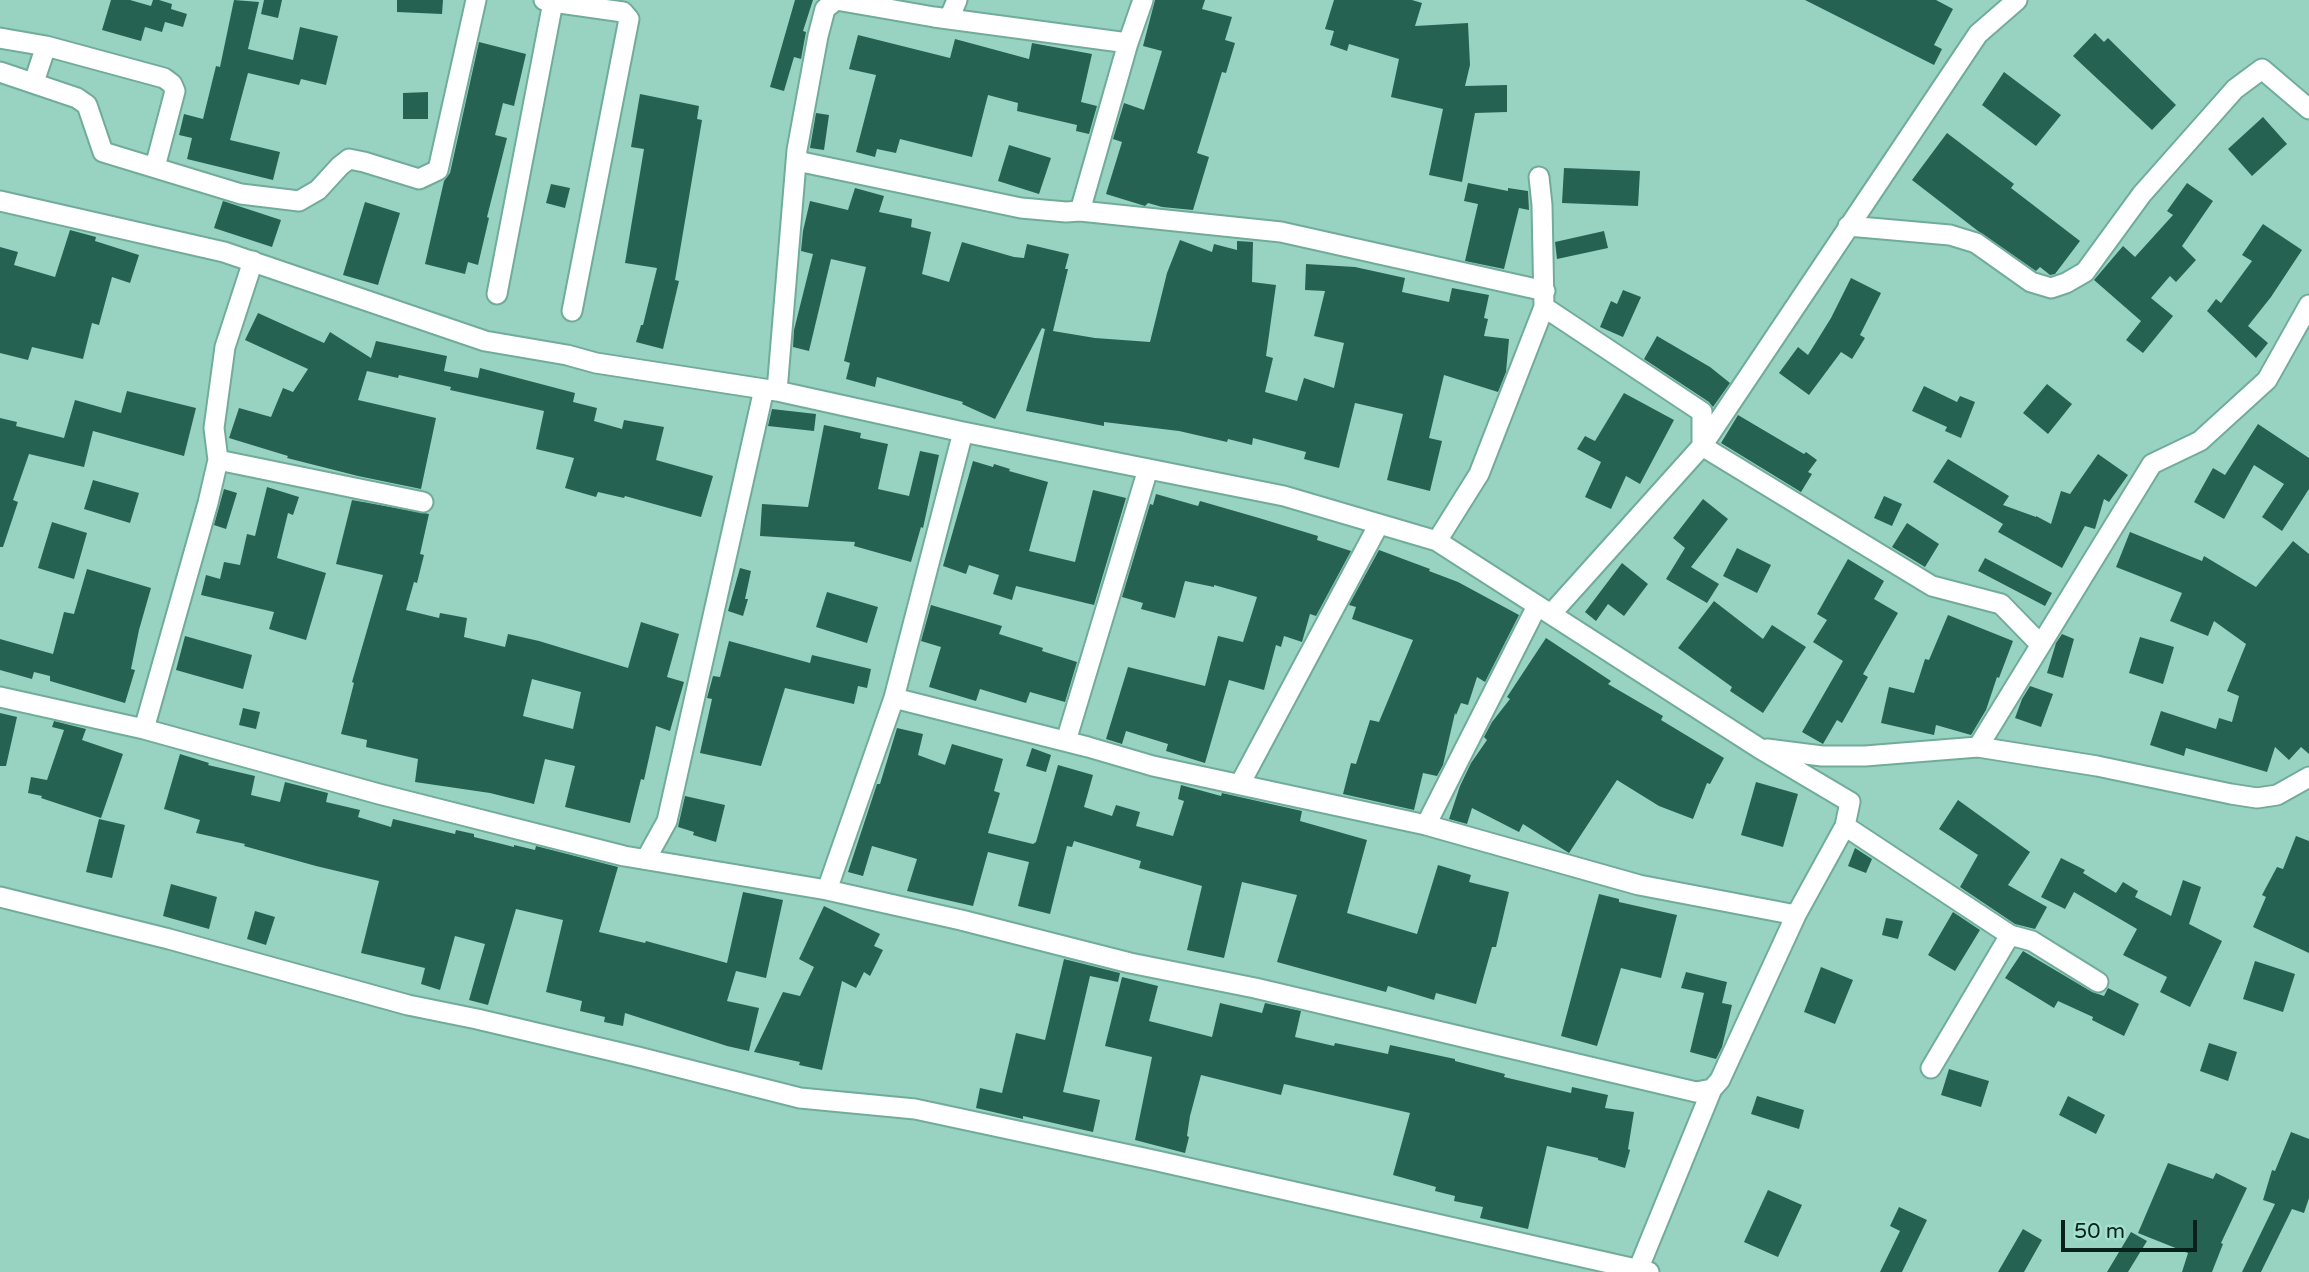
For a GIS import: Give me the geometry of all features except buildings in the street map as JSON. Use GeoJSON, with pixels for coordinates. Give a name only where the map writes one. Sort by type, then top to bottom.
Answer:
{"type":"FeatureCollection","features":[{"type":"Feature","properties":{"kind":"street"},"geometry":{"type":"LineString","coordinates":[[0,72],[77,98],[87,105],[103,152],[241,194],[299,201],[318,190],[349,159],[419,179],[438,170],[476,0]]}},
{"type":"Feature","properties":{"kind":"street"},"geometry":{"type":"LineString","coordinates":[[646,859],[667,821],[771,390],[797,150],[825,9],[835,0],[949,19],[1128,43]]}},
{"type":"Feature","properties":{"kind":"street"},"geometry":{"type":"LineString","coordinates":[[949,19],[957,0]]}},
{"type":"Feature","properties":{"kind":"street"},"geometry":{"type":"LineString","coordinates":[[1080,211],[1143,0]]}},
{"type":"Feature","properties":{"kind":"street"},"geometry":{"type":"LineString","coordinates":[[1426,825],[1544,610],[1702,446],[1978,34],[2017,0]]}},
{"type":"Feature","properties":{"kind":"street"},"geometry":{"type":"LineString","coordinates":[[497,294],[549,1],[624,12],[629,19],[572,311]]}},
{"type":"Feature","properties":{"kind":"street"},"geometry":{"type":"LineString","coordinates":[[0,38],[46,46],[164,78],[172,84],[174,91],[155,167]]}},
{"type":"Feature","properties":{"kind":"street"},"geometry":{"type":"LineString","coordinates":[[34,82],[46,46]]}},
{"type":"Feature","properties":{"kind":"street"},"geometry":{"type":"LineString","coordinates":[[1848,226],[1951,235],[1976,243],[2031,282],[2051,288],[2085,272],[2142,194],[2235,89],[2262,69],[2309,109]]}},
{"type":"Feature","properties":{"kind":"street"},"geometry":{"type":"LineString","coordinates":[[797,161],[1021,208],[1080,211],[1281,232],[1545,299],[1702,412],[1702,446]]}},
{"type":"Feature","properties":{"kind":"street"},"geometry":{"type":"LineString","coordinates":[[1437,541],[1479,474],[1545,299],[1539,177]]}},
{"type":"Feature","properties":{"kind":"street"},"geometry":{"type":"LineString","coordinates":[[0,201],[224,252],[485,341],[567,355],[596,363],[771,390],[963,432],[1284,496],[1437,541],[1759,748],[1850,802],[1845,826],[1796,915],[1720,1080],[1713,1089],[1644,1271],[915,1109],[800,1098],[638,1057],[408,1005],[169,939],[0,898]]}},
{"type":"Feature","properties":{"kind":"street"},"geometry":{"type":"LineString","coordinates":[[144,729],[208,503],[218,460],[214,428],[225,347],[253,261]]}},
{"type":"Feature","properties":{"kind":"street"},"geometry":{"type":"LineString","coordinates":[[1978,747],[2152,464],[2200,441],[2267,380],[2309,305]]}},
{"type":"Feature","properties":{"kind":"street"},"geometry":{"type":"LineString","coordinates":[[827,890],[894,698],[963,432]]}},
{"type":"Feature","properties":{"kind":"street"},"geometry":{"type":"LineString","coordinates":[[1702,446],[1932,586],[2001,604],[2040,644]]}},
{"type":"Feature","properties":{"kind":"street"},"geometry":{"type":"LineString","coordinates":[[218,460],[423,502]]}},
{"type":"Feature","properties":{"kind":"street"},"geometry":{"type":"LineString","coordinates":[[1066,741],[1148,469]]}},
{"type":"Feature","properties":{"kind":"street"},"geometry":{"type":"LineString","coordinates":[[1240,784],[1379,524]]}},
{"type":"Feature","properties":{"kind":"street"},"geometry":{"type":"LineString","coordinates":[[0,697],[144,729],[379,794],[624,856],[827,890],[961,920],[1129,963],[1255,988],[1696,1092],[1713,1089]]}},
{"type":"Feature","properties":{"kind":"street"},"geometry":{"type":"LineString","coordinates":[[894,698],[1153,766],[1426,825],[1639,885],[1796,915]]}},
{"type":"Feature","properties":{"kind":"street"},"geometry":{"type":"LineString","coordinates":[[1759,748],[1833,756],[1978,747],[2097,765],[2257,798],[2277,795],[2309,777]]}},
{"type":"Feature","properties":{"kind":"street"},"geometry":{"type":"LineString","coordinates":[[1845,826],[2010,935],[2032,941],[2098,982]]}},
{"type":"Feature","properties":{"kind":"street"},"geometry":{"type":"LineString","coordinates":[[1931,1068],[2010,935]]}}]}
